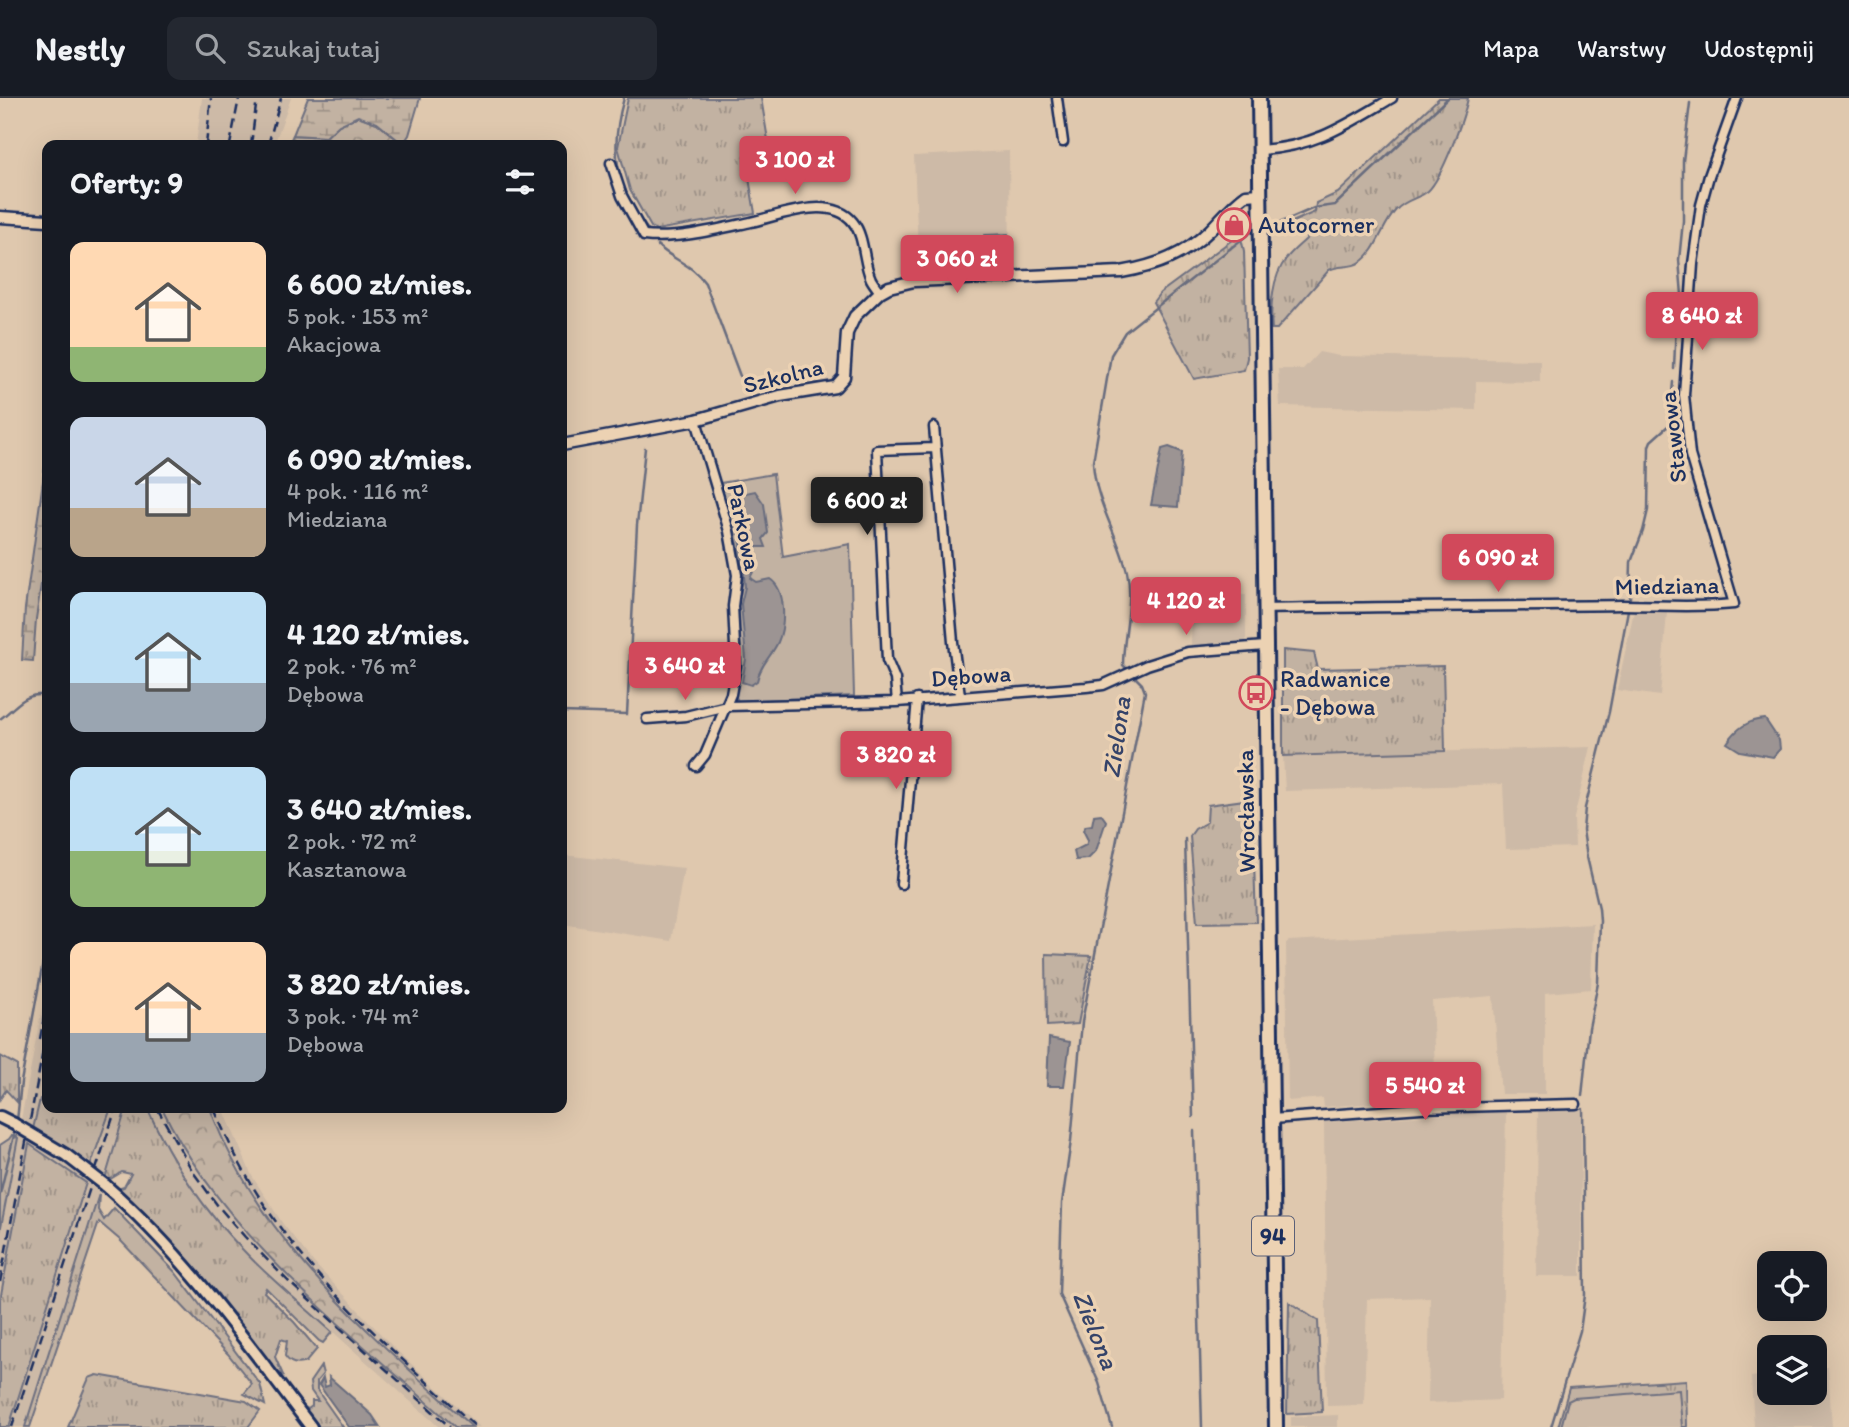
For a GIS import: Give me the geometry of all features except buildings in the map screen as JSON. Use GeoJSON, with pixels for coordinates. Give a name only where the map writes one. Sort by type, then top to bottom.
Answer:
{"type":"FeatureCollection","features":[{"type":"Feature","properties":{"kind":"main road","name":"94"},"geometry":{"type":"LineString","coordinates":[[1259,104],[1260,194]]}},
{"type":"Feature","properties":{"kind":"main road","name":"Wrocławska"},"geometry":{"type":"LineString","coordinates":[[1260,194],[1276,1427]]}},
{"type":"Feature","properties":{"kind":"main road"},"geometry":{"type":"LineString","coordinates":[[0,1117],[66,1155],[135,1212],[189,1271],[310,1427]]}},
{"type":"Feature","properties":{"kind":"street"},"geometry":{"type":"LineString","coordinates":[[1057,98],[1063,142]]}},
{"type":"Feature","properties":{"kind":"street"},"geometry":{"type":"LineString","coordinates":[[1259,150],[1295,146],[1332,133],[1392,98]]}},
{"type":"Feature","properties":{"kind":"street","name":"Stawowa"},"geometry":{"type":"LineString","coordinates":[[1734,604],[1694,474],[1684,395],[1693,264],[1701,205],[1737,98]]}},
{"type":"Feature","properties":{"kind":"street"},"geometry":{"type":"LineString","coordinates":[[611,163],[622,196],[644,236],[658,238],[689,233],[809,208],[834,211],[847,216],[854,223],[870,278],[880,292]]}},
{"type":"Feature","properties":{"kind":"street","name":"Szkolna"},"geometry":{"type":"LineString","coordinates":[[567,444],[696,420],[780,396],[835,387],[844,377],[849,328],[862,308],[880,292],[914,281],[1121,272],[1141,268],[1179,255],[1209,231],[1245,195],[1260,194]]}},
{"type":"Feature","properties":{"kind":"street"},"geometry":{"type":"LineString","coordinates":[[0,217],[42,220]]}},
{"type":"Feature","properties":{"kind":"street","name":"Parkowa"},"geometry":{"type":"LineString","coordinates":[[696,420],[735,558],[737,586],[733,606],[736,666],[727,706],[705,755],[696,766]]}},
{"type":"Feature","properties":{"kind":"street"},"geometry":{"type":"LineString","coordinates":[[934,427],[960,695]]}},
{"type":"Feature","properties":{"kind":"street"},"geometry":{"type":"LineString","coordinates":[[897,702],[895,679],[887,660],[877,450],[935,449]]}},
{"type":"Feature","properties":{"kind":"street","name":"Miedziana"},"geometry":{"type":"LineString","coordinates":[[1265,608],[1536,608],[1624,605],[1711,607],[1734,604]]}},
{"type":"Feature","properties":{"kind":"street","name":"Dębowa"},"geometry":{"type":"LineString","coordinates":[[901,884],[917,699],[1103,685],[1188,652],[1265,646]]}},
{"type":"Feature","properties":{"kind":"street"},"geometry":{"type":"LineString","coordinates":[[647,719],[686,716],[727,706],[897,702],[917,699]]}},
{"type":"Feature","properties":{"kind":"street"},"geometry":{"type":"LineString","coordinates":[[1272,1119],[1421,1108],[1576,1104]]}},
{"type":"Feature","properties":{"kind":"shaded area"},"geometry":{"type":"Polygon","coordinates":[[[202,98],[291,98],[276,140],[197,140],[202,98]]]}},
{"type":"Feature","properties":{"kind":"shaded area"},"geometry":{"type":"Polygon","coordinates":[[[1009,151],[1010,271],[919,274],[914,156],[1009,151]]]}},
{"type":"Feature","properties":{"kind":"shaded area"},"geometry":{"type":"Polygon","coordinates":[[[1319,352],[1339,356],[1540,360],[1540,382],[1476,381],[1476,410],[1280,406],[1278,369],[1303,369],[1319,352]]]}},
{"type":"Feature","properties":{"kind":"shaded area"},"geometry":{"type":"Polygon","coordinates":[[[1169,447],[1182,452],[1178,507],[1151,505],[1162,449],[1169,447]]]}},
{"type":"Feature","properties":{"kind":"shaded area"},"geometry":{"type":"Polygon","coordinates":[[[755,491],[764,504],[768,533],[763,539],[766,547],[755,547],[749,553],[754,570],[750,578],[756,582],[770,579],[776,584],[782,600],[783,618],[778,642],[757,681],[751,685],[742,682],[746,659],[741,604],[745,587],[741,544],[731,496],[755,491]]]}},
{"type":"Feature","properties":{"kind":"shaded area"},"geometry":{"type":"Polygon","coordinates":[[[1192,595],[1246,595],[1246,643],[1191,647],[1192,595]]]}},
{"type":"Feature","properties":{"kind":"shaded area"},"geometry":{"type":"Polygon","coordinates":[[[1634,611],[1667,612],[1660,696],[1617,690],[1634,611]]]}},
{"type":"Feature","properties":{"kind":"shaded area"},"geometry":{"type":"Polygon","coordinates":[[[1765,719],[1779,740],[1780,749],[1773,757],[1740,751],[1727,743],[1743,726],[1765,719]]]}},
{"type":"Feature","properties":{"kind":"shaded area"},"geometry":{"type":"Polygon","coordinates":[[[1591,747],[1574,818],[1575,847],[1506,849],[1503,784],[1285,791],[1283,756],[1591,747]]]}},
{"type":"Feature","properties":{"kind":"shaded area"},"geometry":{"type":"Polygon","coordinates":[[[1101,814],[1106,821],[1096,851],[1088,859],[1076,860],[1074,851],[1086,845],[1088,840],[1083,830],[1092,825],[1094,815],[1101,814]]]}},
{"type":"Feature","properties":{"kind":"shaded area"},"geometry":{"type":"Polygon","coordinates":[[[567,856],[684,868],[671,941],[567,925],[567,856]]]}},
{"type":"Feature","properties":{"kind":"shaded area"},"geometry":{"type":"Polygon","coordinates":[[[1593,924],[1591,989],[1545,993],[1545,1094],[1501,1094],[1493,996],[1432,1001],[1435,1069],[1386,1073],[1388,1102],[1324,1107],[1323,1098],[1288,1101],[1286,943],[1289,941],[1593,924]]]}},
{"type":"Feature","properties":{"kind":"shaded area"},"geometry":{"type":"Polygon","coordinates":[[[42,1008],[42,1113],[124,1113],[25,1427],[0,1427],[0,1232],[42,1008]]]}},
{"type":"Feature","properties":{"kind":"shaded area"},"geometry":{"type":"Polygon","coordinates":[[[1049,1038],[1070,1042],[1064,1086],[1047,1086],[1049,1038]]]}},
{"type":"Feature","properties":{"kind":"shaded area"},"geometry":{"type":"Polygon","coordinates":[[[1581,1108],[1581,1276],[1536,1276],[1538,1110],[1581,1108]]]}},
{"type":"Feature","properties":{"kind":"shaded area"},"geometry":{"type":"Polygon","coordinates":[[[1506,1111],[1501,1400],[1428,1403],[1430,1297],[1367,1299],[1364,1405],[1327,1406],[1324,1122],[1506,1111]]]}},
{"type":"Feature","properties":{"kind":"shaded area"},"geometry":{"type":"Polygon","coordinates":[[[149,1113],[225,1113],[252,1176],[283,1224],[314,1263],[393,1347],[480,1427],[439,1427],[245,1253],[199,1199],[149,1113]]]}},
{"type":"Feature","properties":{"kind":"shaded area"},"geometry":{"type":"Polygon","coordinates":[[[1827,1367],[1832,1427],[1754,1427],[1751,1377],[1757,1376],[1757,1405],[1827,1405],[1827,1367]]]}},
{"type":"Feature","properties":{"kind":"shaded area"},"geometry":{"type":"Polygon","coordinates":[[[329,1377],[372,1415],[380,1427],[349,1427],[319,1385],[323,1378],[325,1387],[330,1385],[329,1377]]]}},
{"type":"Feature","properties":{"kind":"shaded area"},"geometry":{"type":"Polygon","coordinates":[[[1686,1380],[1687,1427],[1558,1427],[1569,1388],[1686,1380]]]}},
{"type":"Feature","properties":{"kind":"shaded area"},"geometry":{"type":"Polygon","coordinates":[[[1338,1415],[1338,1427],[1291,1427],[1291,1417],[1338,1415]]]}},
{"type":"Feature","properties":{"kind":"green space"},"geometry":{"type":"Polygon","coordinates":[[[308,98],[420,98],[406,140],[398,140],[377,123],[358,116],[339,125],[326,137],[293,135],[308,98]]]}},
{"type":"Feature","properties":{"kind":"green space"},"geometry":{"type":"Polygon","coordinates":[[[628,98],[761,98],[770,152],[745,155],[755,213],[656,230],[651,227],[630,190],[618,147],[628,98]]]}},
{"type":"Feature","properties":{"kind":"green space"},"geometry":{"type":"Polygon","coordinates":[[[1439,98],[1468,98],[1452,147],[1434,184],[1424,194],[1396,210],[1365,258],[1356,265],[1329,270],[1277,329],[1272,329],[1272,302],[1281,266],[1306,239],[1306,229],[1283,226],[1315,212],[1316,203],[1338,193],[1439,98]]]}},
{"type":"Feature","properties":{"kind":"green space"},"geometry":{"type":"Polygon","coordinates":[[[358,116],[377,123],[398,140],[290,140],[293,135],[326,137],[339,125],[358,116]]]}},
{"type":"Feature","properties":{"kind":"green space"},"geometry":{"type":"Polygon","coordinates":[[[1008,234],[1010,264],[986,265],[985,235],[1008,234]]]}},
{"type":"Feature","properties":{"kind":"green space"},"geometry":{"type":"Polygon","coordinates":[[[1240,234],[1244,251],[1247,358],[1244,370],[1194,379],[1153,302],[1160,293],[1240,234]]]}},
{"type":"Feature","properties":{"kind":"green space"},"geometry":{"type":"Polygon","coordinates":[[[773,474],[783,557],[850,544],[854,696],[738,701],[735,695],[741,649],[737,609],[743,580],[738,544],[720,483],[773,474]]]}},
{"type":"Feature","properties":{"kind":"green space"},"geometry":{"type":"Polygon","coordinates":[[[42,488],[42,578],[33,661],[22,660],[25,608],[42,488]]]}},
{"type":"Feature","properties":{"kind":"green space"},"geometry":{"type":"Polygon","coordinates":[[[1283,650],[1314,653],[1318,669],[1443,666],[1445,751],[1283,756],[1283,650]]]}},
{"type":"Feature","properties":{"kind":"green space"},"geometry":{"type":"Polygon","coordinates":[[[1252,799],[1256,922],[1197,923],[1190,836],[1195,829],[1207,822],[1208,805],[1252,799]]]}},
{"type":"Feature","properties":{"kind":"green space"},"geometry":{"type":"Polygon","coordinates":[[[1046,954],[1091,956],[1078,1024],[1047,1026],[1046,954]]]}},
{"type":"Feature","properties":{"kind":"green space"},"geometry":{"type":"Polygon","coordinates":[[[0,1056],[17,1065],[17,1102],[6,1090],[0,1099],[0,1056]]]}},
{"type":"Feature","properties":{"kind":"green space"},"geometry":{"type":"Polygon","coordinates":[[[40,1099],[42,1113],[109,1113],[90,1167],[33,1129],[40,1099]]]}},
{"type":"Feature","properties":{"kind":"green space"},"geometry":{"type":"Polygon","coordinates":[[[125,1113],[150,1113],[177,1165],[215,1219],[265,1272],[332,1332],[323,1343],[319,1341],[266,1288],[264,1292],[317,1349],[306,1362],[294,1363],[285,1356],[287,1341],[281,1339],[275,1357],[283,1375],[275,1370],[181,1253],[117,1189],[124,1187],[131,1174],[122,1172],[107,1181],[105,1179],[125,1113]]]}},
{"type":"Feature","properties":{"kind":"green space"},"geometry":{"type":"Polygon","coordinates":[[[165,1113],[212,1113],[231,1157],[257,1202],[321,1283],[472,1427],[455,1427],[292,1280],[254,1241],[219,1199],[188,1155],[165,1113]]]}},
{"type":"Feature","properties":{"kind":"green space"},"geometry":{"type":"Polygon","coordinates":[[[12,1135],[18,1138],[0,1232],[0,1145],[12,1135]]]}},
{"type":"Feature","properties":{"kind":"green space"},"geometry":{"type":"Polygon","coordinates":[[[29,1144],[86,1183],[9,1427],[0,1427],[0,1300],[29,1144]]]}},
{"type":"Feature","properties":{"kind":"green space"},"geometry":{"type":"Polygon","coordinates":[[[99,1194],[98,1210],[104,1220],[114,1208],[175,1272],[260,1384],[265,1405],[244,1394],[252,1384],[228,1354],[120,1240],[99,1222],[30,1427],[25,1427],[99,1194]]]}},
{"type":"Feature","properties":{"kind":"green space"},"geometry":{"type":"Polygon","coordinates":[[[1289,1302],[1318,1321],[1322,1412],[1287,1414],[1289,1302]]]}},
{"type":"Feature","properties":{"kind":"green space"},"geometry":{"type":"Polygon","coordinates":[[[321,1366],[323,1374],[317,1381],[317,1390],[343,1427],[319,1427],[303,1406],[308,1409],[312,1406],[312,1401],[318,1401],[311,1391],[310,1382],[321,1366]]]}},
{"type":"Feature","properties":{"kind":"green space"},"geometry":{"type":"Polygon","coordinates":[[[97,1375],[246,1401],[260,1411],[248,1427],[68,1427],[89,1378],[97,1375]]]}},
{"type":"Feature","properties":{"kind":"green space"},"geometry":{"type":"Polygon","coordinates":[[[1686,1380],[1687,1427],[1682,1427],[1679,1390],[1574,1398],[1568,1401],[1561,1427],[1558,1427],[1569,1388],[1686,1380]]]}},
{"type":"Feature","properties":{"kind":"waterway"},"geometry":{"type":"LineString","coordinates":[[624,98],[617,136],[619,169],[630,201],[650,233]]}},
{"type":"Feature","properties":{"kind":"waterway","name":"Zielona"},"geometry":{"type":"LineString","coordinates":[[1264,230],[1314,208],[1335,205],[1448,98]]}},
{"type":"Feature","properties":{"kind":"waterway"},"geometry":{"type":"LineString","coordinates":[[1674,369],[1676,321],[1682,295],[1679,260],[1683,221],[1683,161],[1690,103]]}},
{"type":"Feature","properties":{"kind":"waterway","name":"Zielona"},"geometry":{"type":"LineString","coordinates":[[1112,1427],[1099,1383],[1059,1294],[1062,1203],[1071,1141],[1082,1022],[1145,692],[1142,684],[1123,665],[1129,584],[1123,558],[1098,491],[1093,462],[1111,355],[1125,332],[1251,232],[1258,231]]}},
{"type":"Feature","properties":{"kind":"waterway"},"geometry":{"type":"LineString","coordinates":[[657,245],[695,272],[705,283],[740,376]]}},
{"type":"Feature","properties":{"kind":"waterway"},"geometry":{"type":"LineString","coordinates":[[1630,598],[1631,562],[1648,510],[1649,446],[1669,425],[1673,382]]}},
{"type":"Feature","properties":{"kind":"waterway"},"geometry":{"type":"LineString","coordinates":[[567,712],[627,714],[637,525],[645,448]]}},
{"type":"Feature","properties":{"kind":"waterway"},"geometry":{"type":"LineString","coordinates":[[1582,1096],[1589,1028],[1598,983],[1600,921],[1583,830],[1585,808],[1609,712],[1628,610]]}},
{"type":"Feature","properties":{"kind":"waterway"},"geometry":{"type":"LineString","coordinates":[[0,719],[26,698],[42,695]]}},
{"type":"Feature","properties":{"kind":"waterway"},"geometry":{"type":"LineString","coordinates":[[1185,839],[1193,1117]]}},
{"type":"Feature","properties":{"kind":"waterway"},"geometry":{"type":"LineString","coordinates":[[17,1121],[21,1082],[42,968]]}},
{"type":"Feature","properties":{"kind":"waterway"},"geometry":{"type":"LineString","coordinates":[[1551,1427],[1580,1331],[1585,1295],[1583,1109]]}},
{"type":"Feature","properties":{"kind":"waterway"},"geometry":{"type":"LineString","coordinates":[[0,1194],[16,1127]]}},
{"type":"Feature","properties":{"kind":"waterway"},"geometry":{"type":"LineString","coordinates":[[1194,1131],[1202,1427]]}},
{"type":"Feature","properties":{"kind":"railway"},"geometry":{"type":"LineString","coordinates":[[207,140],[211,98]]}},
{"type":"Feature","properties":{"kind":"railway"},"geometry":{"type":"LineString","coordinates":[[231,140],[239,98]]}},
{"type":"Feature","properties":{"kind":"railway"},"geometry":{"type":"LineString","coordinates":[[252,140],[257,98]]}},
{"type":"Feature","properties":{"kind":"railway"},"geometry":{"type":"LineString","coordinates":[[269,140],[281,98]]}},
{"type":"Feature","properties":{"kind":"railway"},"geometry":{"type":"LineString","coordinates":[[40,1039],[42,1028]]}},
{"type":"Feature","properties":{"kind":"railway"},"geometry":{"type":"LineString","coordinates":[[0,1282],[42,1056]]}},
{"type":"Feature","properties":{"kind":"railway"},"geometry":{"type":"LineString","coordinates":[[12,1427],[114,1113]]}},
{"type":"Feature","properties":{"kind":"railway"},"geometry":{"type":"LineString","coordinates":[[160,1113],[193,1172],[245,1237],[288,1281],[450,1427]]}},
{"type":"Feature","properties":{"kind":"railway"},"geometry":{"type":"LineString","coordinates":[[216,1113],[237,1158],[263,1203],[293,1245],[360,1319],[476,1427]]}},
{"type":"Feature","properties":{"kind":"place","name":"Autocorner"},"geometry":{"type":"Point","coordinates":[1234,225]}},
{"type":"Feature","properties":{"kind":"place","name":"Radwanice - Dębowa"},"geometry":{"type":"Point","coordinates":[1256,693]}}]}
